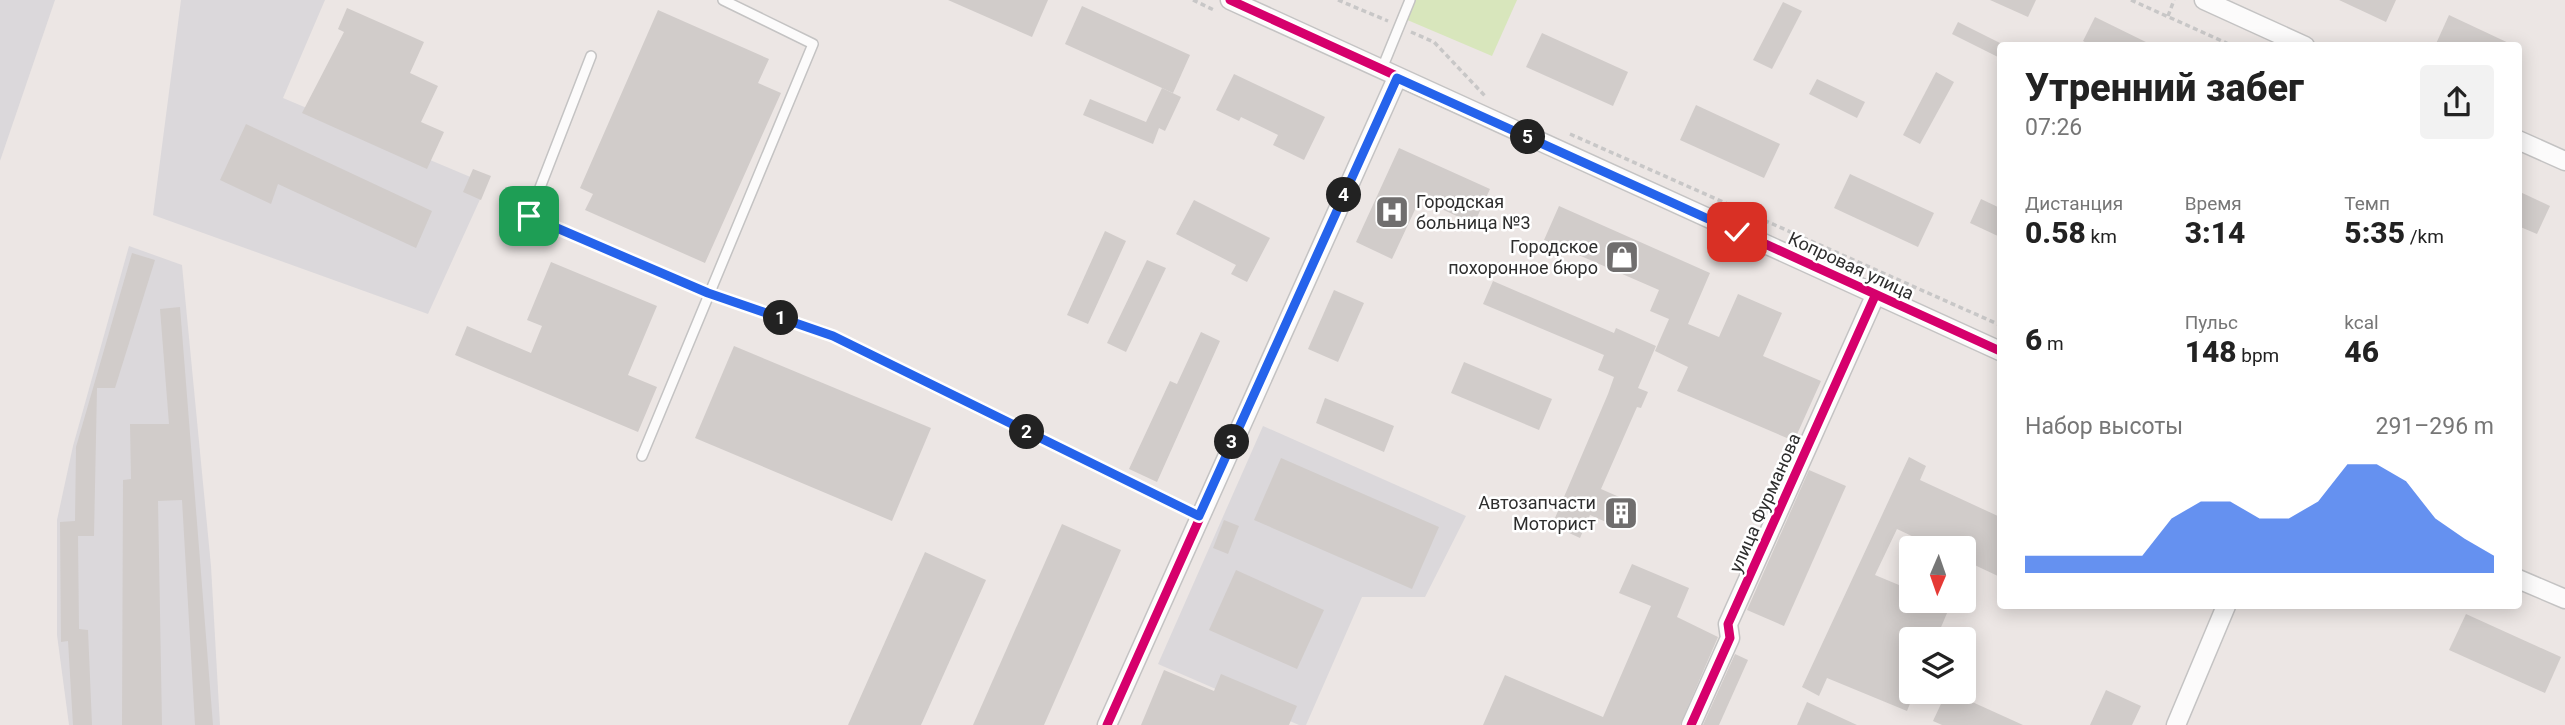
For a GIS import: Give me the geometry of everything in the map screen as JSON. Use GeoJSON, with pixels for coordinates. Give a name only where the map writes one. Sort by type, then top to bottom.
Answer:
{"type":"FeatureCollection","features":[{"type":"Feature","properties":{"kind":"street","name":"Копровая улица"},"geometry":{"type":"LineString","coordinates":[[1230,0],[1997,350]]}},
{"type":"Feature","properties":{"kind":"street"},"geometry":{"type":"LineString","coordinates":[[2204,0],[2296,42]]}},
{"type":"Feature","properties":{"kind":"street"},"geometry":{"type":"LineString","coordinates":[[1107,725],[1389,74]]}},
{"type":"Feature","properties":{"kind":"street"},"geometry":{"type":"LineString","coordinates":[[2522,142],[2565,161]]}},
{"type":"Feature","properties":{"kind":"street","name":"улица Фурманова"},"geometry":{"type":"LineString","coordinates":[[1691,725],[1730,638],[1728,624],[1875,296]]}},
{"type":"Feature","properties":{"kind":"street"},"geometry":{"type":"LineString","coordinates":[[2522,581],[2565,599]]}},
{"type":"Feature","properties":{"kind":"street"},"geometry":{"type":"LineString","coordinates":[[2176,725],[2225,609]]}},
{"type":"Feature","properties":{"kind":"lane"},"geometry":{"type":"LineString","coordinates":[[642,457],[813,44],[723,0]]}},
{"type":"Feature","properties":{"kind":"lane"},"geometry":{"type":"LineString","coordinates":[[1389,74],[1399,26],[1410,0]]}},
{"type":"Feature","properties":{"kind":"lane"},"geometry":{"type":"LineString","coordinates":[[590,56],[529,216],[708,293],[833,336],[1199,516]]}},
{"type":"Feature","properties":{"kind":"path"},"geometry":{"type":"LineString","coordinates":[[1339,0],[1434,43],[1485,96],[1498,102]]}},
{"type":"Feature","properties":{"kind":"path"},"geometry":{"type":"LineString","coordinates":[[2131,0],[2224,42]]}},
{"type":"Feature","properties":{"kind":"path"},"geometry":{"type":"LineString","coordinates":[[2168,16],[2174,0]]}},
{"type":"Feature","properties":{"kind":"path"},"geometry":{"type":"LineString","coordinates":[[1562,130],[1997,324]]}},
{"type":"Feature","properties":{"kind":"shaded area"},"geometry":{"type":"Polygon","coordinates":[[[0,0],[55,0],[0,161],[0,0]]]}},
{"type":"Feature","properties":{"kind":"shaded area"},"geometry":{"type":"Polygon","coordinates":[[[181,0],[325,0],[283,98],[487,184],[428,314],[153,215],[181,0]]]}},
{"type":"Feature","properties":{"kind":"shaded area"},"geometry":{"type":"Polygon","coordinates":[[[129,246],[182,265],[211,566],[220,725],[69,725],[57,635],[57,520],[73,446],[129,246]]]}},
{"type":"Feature","properties":{"kind":"shaded area"},"geometry":{"type":"Polygon","coordinates":[[[1263,426],[1466,516],[1425,597],[1362,597],[1306,725],[1299,725],[1158,664],[1263,426]]]}},
{"type":"Feature","properties":{"kind":"green space"},"geometry":{"type":"Polygon","coordinates":[[[1414,0],[1517,0],[1492,56],[1405,19],[1414,0]]]}},
{"type":"Feature","properties":{"kind":"building"},"geometry":{"type":"Polygon","coordinates":[[[948,0],[1048,0],[1032,37],[948,0]]]}},
{"type":"Feature","properties":{"kind":"building"},"geometry":{"type":"Polygon","coordinates":[[[1990,0],[2036,0],[2028,17],[1990,0]]]}},
{"type":"Feature","properties":{"kind":"building"},"geometry":{"type":"Polygon","coordinates":[[[2339,0],[2396,0],[2386,22],[2339,0]]]}},
{"type":"Feature","properties":{"kind":"building"},"geometry":{"type":"Polygon","coordinates":[[[1783,2],[1802,11],[1772,69],[1753,60],[1783,2]]]}},
{"type":"Feature","properties":{"kind":"building"},"geometry":{"type":"Polygon","coordinates":[[[1082,6],[1190,55],[1173,93],[1065,44],[1082,6]]]}},
{"type":"Feature","properties":{"kind":"building"},"geometry":{"type":"Polygon","coordinates":[[[347,8],[424,42],[410,73],[438,86],[421,122],[444,132],[427,169],[302,113],[344,32],[338,29],[347,8]]]}},
{"type":"Feature","properties":{"kind":"building"},"geometry":{"type":"Polygon","coordinates":[[[658,10],[769,59],[758,83],[781,93],[705,263],[585,210],[593,194],[580,188],[658,10]]]}},
{"type":"Feature","properties":{"kind":"building"},"geometry":{"type":"Polygon","coordinates":[[[2449,15],[2506,42],[2437,42],[2449,15]]]}},
{"type":"Feature","properties":{"kind":"building"},"geometry":{"type":"Polygon","coordinates":[[[2095,17],[2146,42],[2085,42],[2095,17]]]}},
{"type":"Feature","properties":{"kind":"building"},"geometry":{"type":"Polygon","coordinates":[[[1958,22],[1998,42],[1997,56],[1952,34],[1958,22]]]}},
{"type":"Feature","properties":{"kind":"building"},"geometry":{"type":"Polygon","coordinates":[[[1542,33],[1628,72],[1613,106],[1526,67],[1542,33]]]}},
{"type":"Feature","properties":{"kind":"building"},"geometry":{"type":"Polygon","coordinates":[[[1936,72],[1954,82],[1920,144],[1903,135],[1936,72]]]}},
{"type":"Feature","properties":{"kind":"building"},"geometry":{"type":"Polygon","coordinates":[[[1234,74],[1325,117],[1304,160],[1273,145],[1278,135],[1241,117],[1239,121],[1216,110],[1234,74]]]}},
{"type":"Feature","properties":{"kind":"building"},"geometry":{"type":"Polygon","coordinates":[[[1817,79],[1865,102],[1857,118],[1809,94],[1817,79]]]}},
{"type":"Feature","properties":{"kind":"building"},"geometry":{"type":"Polygon","coordinates":[[[1162,88],[1181,97],[1165,131],[1159,128],[1153,144],[1083,115],[1090,99],[1146,122],[1162,88]]]}},
{"type":"Feature","properties":{"kind":"building"},"geometry":{"type":"Polygon","coordinates":[[[1696,105],[1780,144],[1764,178],[1680,140],[1696,105]]]}},
{"type":"Feature","properties":{"kind":"building"},"geometry":{"type":"Polygon","coordinates":[[[246,124],[432,211],[416,248],[278,184],[271,204],[220,180],[246,124]]]}},
{"type":"Feature","properties":{"kind":"building","name":"Городская больница №3"},"geometry":{"type":"Polygon","coordinates":[[[1399,148],[1490,189],[1474,224],[1420,199],[1392,259],[1356,242],[1399,148]]]}},
{"type":"Feature","properties":{"kind":"building"},"geometry":{"type":"Polygon","coordinates":[[[473,169],[491,176],[481,200],[463,192],[473,169]]]}},
{"type":"Feature","properties":{"kind":"building"},"geometry":{"type":"Polygon","coordinates":[[[1850,174],[1934,213],[1918,247],[1834,208],[1850,174]]]}},
{"type":"Feature","properties":{"kind":"building"},"geometry":{"type":"Polygon","coordinates":[[[2522,193],[2550,206],[2537,234],[2522,228],[2522,193]]]}},
{"type":"Feature","properties":{"kind":"building"},"geometry":{"type":"Polygon","coordinates":[[[1981,199],[1997,207],[1997,236],[1970,223],[1981,199]]]}},
{"type":"Feature","properties":{"kind":"building"},"geometry":{"type":"Polygon","coordinates":[[[1194,200],[1270,238],[1247,282],[1231,274],[1236,265],[1176,234],[1194,200]]]}},
{"type":"Feature","properties":{"kind":"building"},"geometry":{"type":"Polygon","coordinates":[[[1559,206],[1710,273],[1688,324],[1719,337],[1738,294],[1782,313],[1763,356],[1821,381],[1794,441],[1677,391],[1688,367],[1655,351],[1669,319],[1650,311],[1659,290],[1544,240],[1559,206]]]}},
{"type":"Feature","properties":{"kind":"building"},"geometry":{"type":"Polygon","coordinates":[[[1105,231],[1126,241],[1088,324],[1067,315],[1105,231]]]}},
{"type":"Feature","properties":{"kind":"building"},"geometry":{"type":"Polygon","coordinates":[[[132,253],[155,260],[115,388],[97,388],[94,536],[78,536],[79,629],[88,630],[92,725],[73,725],[68,641],[61,642],[60,522],[75,521],[76,447],[132,253]]]}},
{"type":"Feature","properties":{"kind":"building"},"geometry":{"type":"Polygon","coordinates":[[[1147,260],[1166,268],[1126,352],[1107,343],[1147,260]]]}},
{"type":"Feature","properties":{"kind":"building"},"geometry":{"type":"Polygon","coordinates":[[[551,262],[657,306],[628,375],[657,387],[638,432],[455,355],[467,326],[531,353],[542,326],[527,320],[551,262]]]}},
{"type":"Feature","properties":{"kind":"building"},"geometry":{"type":"Polygon","coordinates":[[[1493,281],[1614,333],[1616,328],[1656,346],[1638,388],[1648,392],[1641,408],[1637,407],[1601,489],[1633,503],[1622,529],[1590,515],[1580,538],[1552,525],[1614,377],[1598,370],[1604,355],[1483,304],[1493,281]]]}},
{"type":"Feature","properties":{"kind":"building"},"geometry":{"type":"Polygon","coordinates":[[[1334,290],[1364,303],[1338,362],[1308,349],[1334,290]]]}},
{"type":"Feature","properties":{"kind":"building"},"geometry":{"type":"Polygon","coordinates":[[[180,307],[213,725],[195,725],[182,500],[158,501],[162,725],[122,725],[123,480],[131,479],[130,424],[169,424],[160,309],[180,307]]]}},
{"type":"Feature","properties":{"kind":"building"},"geometry":{"type":"Polygon","coordinates":[[[1201,332],[1220,341],[1157,482],[1129,469],[1170,381],[1177,384],[1201,332]]]}},
{"type":"Feature","properties":{"kind":"building"},"geometry":{"type":"Polygon","coordinates":[[[734,346],[931,428],[892,521],[695,438],[734,346]]]}},
{"type":"Feature","properties":{"kind":"building"},"geometry":{"type":"Polygon","coordinates":[[[1464,362],[1552,399],[1539,430],[1451,393],[1464,362]]]}},
{"type":"Feature","properties":{"kind":"building"},"geometry":{"type":"Polygon","coordinates":[[[1325,398],[1394,426],[1384,452],[1316,423],[1325,398]]]}},
{"type":"Feature","properties":{"kind":"building"},"geometry":{"type":"Polygon","coordinates":[[[1909,457],[1926,466],[1920,480],[1997,516],[1997,576],[1976,566],[1976,536],[1912,536],[1897,529],[1875,575],[1899,585],[1899,613],[1947,613],[1941,627],[1899,627],[1899,704],[1910,704],[1907,711],[1827,678],[1819,696],[1802,687],[1909,457]]]}},
{"type":"Feature","properties":{"kind":"building"},"geometry":{"type":"Polygon","coordinates":[[[1281,458],[1439,527],[1412,589],[1254,520],[1281,458]]]}},
{"type":"Feature","properties":{"kind":"building"},"geometry":{"type":"Polygon","coordinates":[[[1809,470],[1846,486],[1784,626],[1747,610],[1809,470]]]}},
{"type":"Feature","properties":{"kind":"building"},"geometry":{"type":"Polygon","coordinates":[[[1224,520],[1239,526],[1228,554],[1213,548],[1224,520]]]}},
{"type":"Feature","properties":{"kind":"building"},"geometry":{"type":"Polygon","coordinates":[[[1062,524],[1121,550],[1044,725],[973,725],[1062,524]]]}},
{"type":"Feature","properties":{"kind":"building"},"geometry":{"type":"Polygon","coordinates":[[[925,552],[986,580],[921,725],[848,725],[925,552]]]}},
{"type":"Feature","properties":{"kind":"building"},"geometry":{"type":"Polygon","coordinates":[[[1632,564],[1689,588],[1677,617],[1718,637],[1680,725],[1483,725],[1505,675],[1603,717],[1651,606],[1619,593],[1632,564]]]}},
{"type":"Feature","properties":{"kind":"building"},"geometry":{"type":"Polygon","coordinates":[[[1236,570],[1324,610],[1297,669],[1209,630],[1236,570]]]}},
{"type":"Feature","properties":{"kind":"building"},"geometry":{"type":"Polygon","coordinates":[[[2466,614],[2561,657],[2545,693],[2449,650],[2466,614]]]}},
{"type":"Feature","properties":{"kind":"building"},"geometry":{"type":"Polygon","coordinates":[[[1735,654],[1748,660],[1719,725],[1703,725],[1735,654]]]}},
{"type":"Feature","properties":{"kind":"building"},"geometry":{"type":"Polygon","coordinates":[[[1164,670],[1214,691],[1221,674],[1297,706],[1289,725],[1141,725],[1164,670]]]}},
{"type":"Feature","properties":{"kind":"building"},"geometry":{"type":"Polygon","coordinates":[[[2106,690],[2141,706],[2132,725],[2090,725],[2106,690]]]}},
{"type":"Feature","properties":{"kind":"building"},"geometry":{"type":"Polygon","coordinates":[[[1807,702],[1857,725],[1797,725],[1807,702]]]}},
{"type":"Feature","properties":{"kind":"building"},"geometry":{"type":"Polygon","coordinates":[[[1941,704],[1976,704],[2023,725],[1942,725],[1933,721],[1941,704]]]}},
{"type":"Feature","properties":{"kind":"cycle path"},"geometry":{"type":"LineString","coordinates":[[1230,0],[1997,350]]}},
{"type":"Feature","properties":{"kind":"cycle path"},"geometry":{"type":"LineString","coordinates":[[1107,725],[1397,78]]}},
{"type":"Feature","properties":{"kind":"cycle path"},"geometry":{"type":"LineString","coordinates":[[1691,725],[1730,638],[1728,624],[1875,296]]}},
{"type":"Feature","properties":{"kind":"place","name":"Городская больница №3"},"geometry":{"type":"Point","coordinates":[1392,212]}},
{"type":"Feature","properties":{"kind":"place","name":"Городское похоронное бюро"},"geometry":{"type":"Point","coordinates":[1622,257]}},
{"type":"Feature","properties":{"kind":"place","name":"Автозапчасти Моторист"},"geometry":{"type":"Point","coordinates":[1621,513]}},
{"type":"Feature","properties":{"kind":"route"},"geometry":{"type":"LineString","coordinates":[[529,216],[708,293],[833,336],[1199,516],[1397,78],[1737,232]]}}]}
